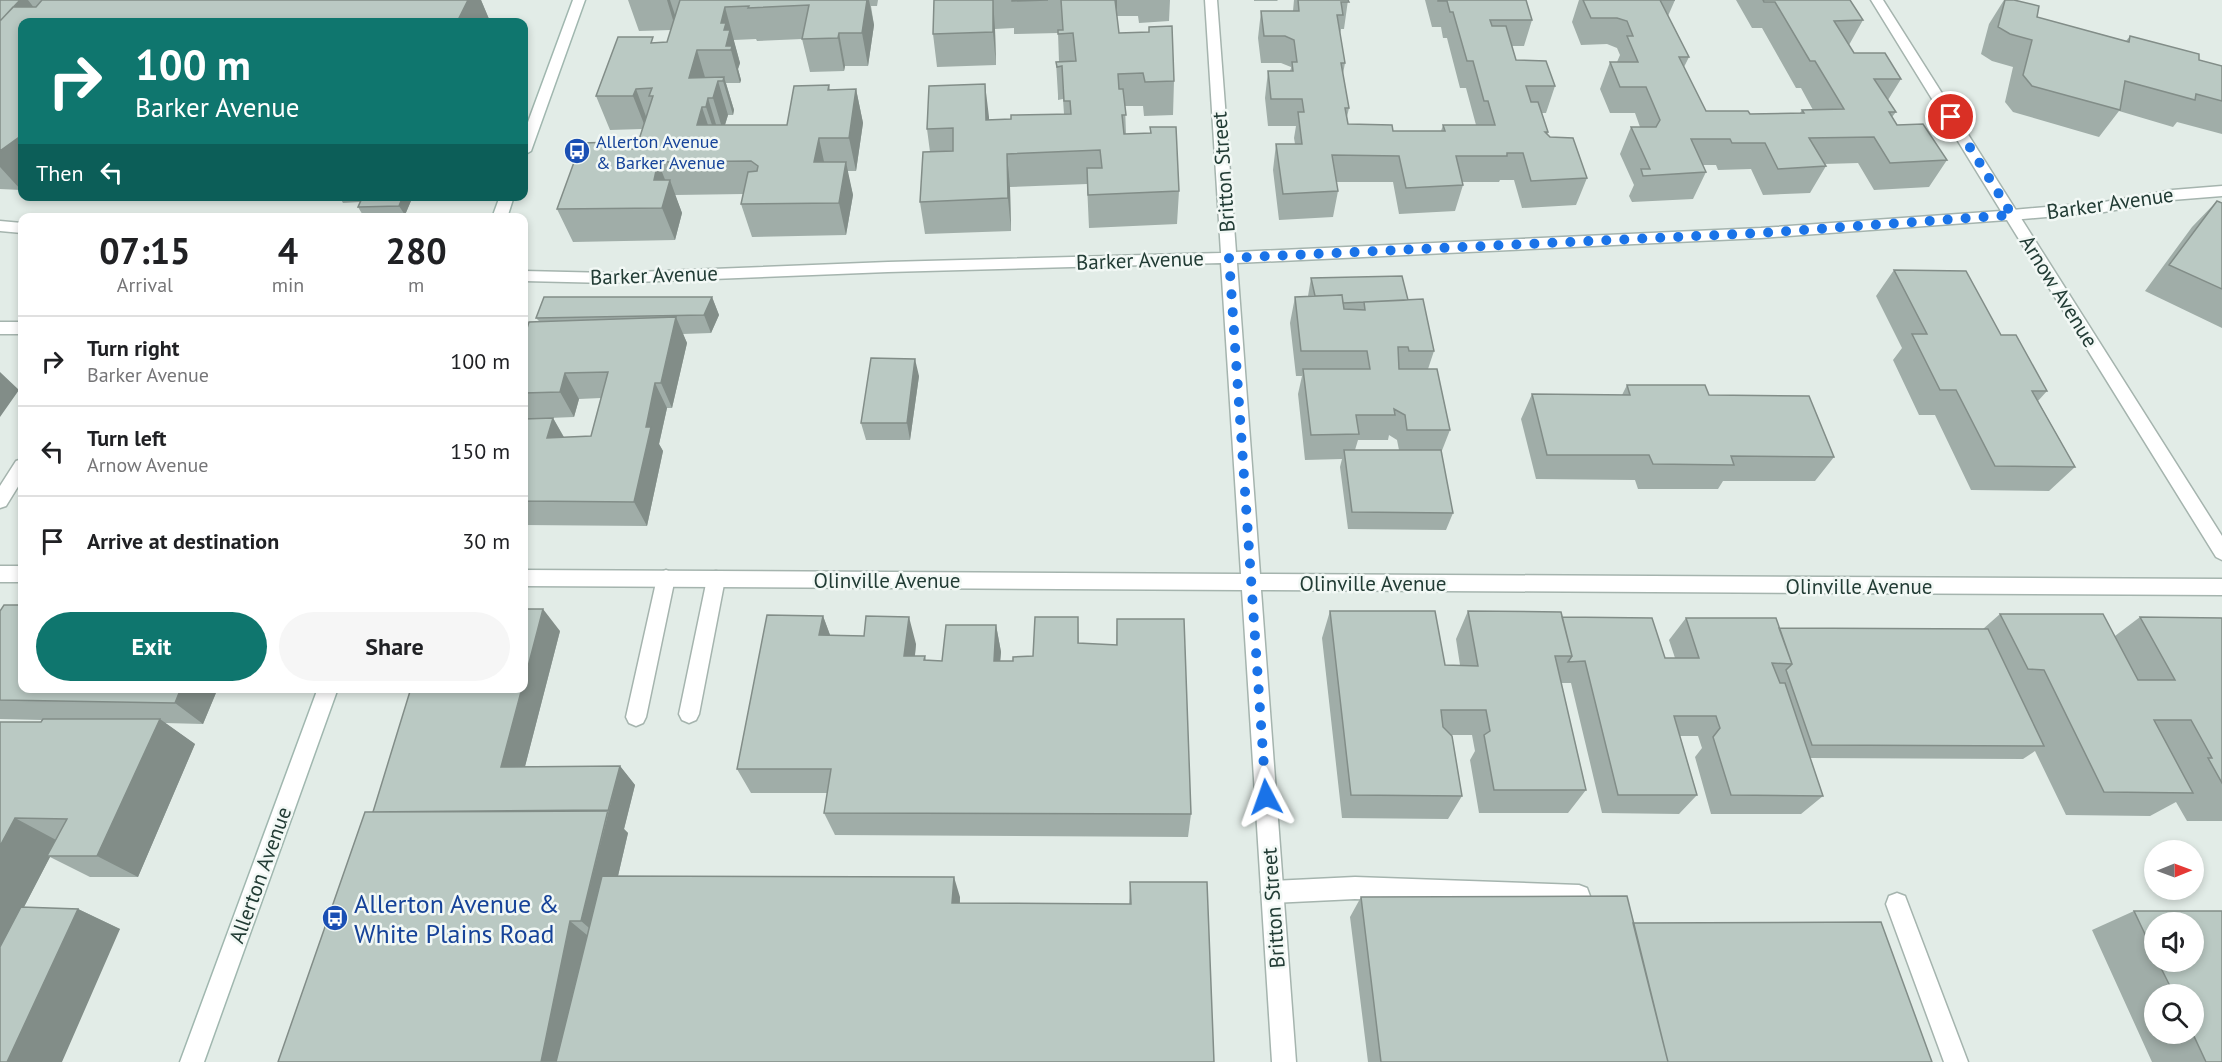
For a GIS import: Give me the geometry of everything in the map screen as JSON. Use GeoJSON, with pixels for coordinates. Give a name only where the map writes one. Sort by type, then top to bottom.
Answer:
{"type":"FeatureCollection","features":[{"type":"Feature","properties":{"kind":"street"},"geometry":{"type":"LineString","coordinates":[[528,140],[579,0]]}},
{"type":"Feature","properties":{"kind":"street","name":"Britton Street"},"geometry":{"type":"LineString","coordinates":[[1211,0],[1284,1062]]}},
{"type":"Feature","properties":{"kind":"street","name":"Arnow Avenue"},"geometry":{"type":"LineString","coordinates":[[1877,0],[2222,552]]}},
{"type":"Feature","properties":{"kind":"street","name":"Barker Avenue"},"geometry":{"type":"LineString","coordinates":[[528,276],[610,278],[1229,258],[1761,233],[2104,207],[2172,195],[2222,191]]}},
{"type":"Feature","properties":{"kind":"street"},"geometry":{"type":"LineString","coordinates":[[0,226],[18,228]]}},
{"type":"Feature","properties":{"kind":"street"},"geometry":{"type":"LineString","coordinates":[[0,328],[18,328]]}},
{"type":"Feature","properties":{"kind":"street"},"geometry":{"type":"LineString","coordinates":[[0,501],[18,472]]}},
{"type":"Feature","properties":{"kind":"street"},"geometry":{"type":"LineString","coordinates":[[0,574],[18,574]]}},
{"type":"Feature","properties":{"kind":"street","name":"Olinville Avenue"},"geometry":{"type":"LineString","coordinates":[[528,578],[2222,587]]}},
{"type":"Feature","properties":{"kind":"street"},"geometry":{"type":"LineString","coordinates":[[636,717],[666,578]]}},
{"type":"Feature","properties":{"kind":"street"},"geometry":{"type":"LineString","coordinates":[[689,714],[716,579]]}},
{"type":"Feature","properties":{"kind":"street","name":"Allerton Avenue"},"geometry":{"type":"LineString","coordinates":[[192,1062],[326,693]]}},
{"type":"Feature","properties":{"kind":"street"},"geometry":{"type":"LineString","coordinates":[[1272,892],[1355,888],[1579,896]]}},
{"type":"Feature","properties":{"kind":"street"},"geometry":{"type":"LineString","coordinates":[[1897,904],[1956,1062]]}},
{"type":"Feature","properties":{"kind":"building"},"geometry":{"type":"Polygon","coordinates":[[[0,0],[20,0],[0,21],[0,0]]]}},
{"type":"Feature","properties":{"kind":"building"},"geometry":{"type":"Polygon","coordinates":[[[42,0],[468,0],[459,18],[18,18],[18,138],[0,151],[0,21],[13,7],[36,7],[42,0]]]}},
{"type":"Feature","properties":{"kind":"building"},"geometry":{"type":"Polygon","coordinates":[[[680,0],[867,0],[862,33],[839,33],[838,38],[802,39],[809,5],[725,7],[721,23],[726,23],[724,30],[730,30],[726,46],[732,46],[731,50],[697,50],[689,78],[724,77],[723,81],[718,81],[713,98],[708,98],[706,107],[702,107],[697,125],[787,125],[794,86],[829,85],[828,90],[856,89],[849,138],[819,138],[814,162],[846,162],[839,203],[741,204],[748,172],[757,171],[758,166],[751,161],[658,162],[654,180],[670,180],[662,208],[557,209],[581,143],[619,142],[616,149],[636,149],[653,96],[649,96],[652,88],[636,89],[633,96],[596,96],[618,37],[653,37],[651,43],[667,42],[680,0]]]}},
{"type":"Feature","properties":{"kind":"building"},"geometry":{"type":"Polygon","coordinates":[[[934,0],[993,0],[993,32],[933,34],[934,0]]]}},
{"type":"Feature","properties":{"kind":"building"},"geometry":{"type":"Polygon","coordinates":[[[1061,0],[1115,0],[1119,33],[1149,32],[1149,27],[1172,26],[1174,81],[1145,82],[1143,73],[1118,74],[1119,89],[1123,89],[1126,115],[1122,115],[1124,134],[1151,133],[1150,127],[1176,127],[1179,191],[1088,195],[1087,168],[1102,168],[1100,150],[1007,154],[1008,198],[920,202],[923,152],[953,151],[953,128],[927,129],[929,86],[985,84],[986,120],[1011,119],[1011,115],[1071,114],[1070,101],[1064,101],[1062,66],[1057,67],[1056,62],[1076,61],[1073,33],[1058,34],[1058,30],[1063,30],[1061,0]]]}},
{"type":"Feature","properties":{"kind":"building"},"geometry":{"type":"Polygon","coordinates":[[[1298,0],[1348,0],[1349,2],[1341,2],[1343,15],[1337,15],[1345,63],[1341,63],[1349,108],[1345,108],[1348,124],[1392,125],[1393,131],[1445,131],[1443,125],[1495,125],[1488,101],[1484,101],[1473,61],[1467,61],[1453,12],[1450,12],[1447,1],[1438,0],[1526,0],[1532,20],[1490,20],[1492,26],[1506,26],[1516,60],[1546,61],[1555,86],[1526,86],[1531,102],[1538,102],[1548,132],[1545,132],[1550,137],[1573,138],[1587,178],[1531,181],[1523,153],[1507,153],[1507,156],[1456,156],[1463,185],[1406,188],[1399,156],[1332,155],[1338,191],[1283,194],[1276,144],[1302,144],[1298,112],[1304,112],[1302,99],[1271,99],[1268,71],[1293,71],[1292,62],[1297,62],[1294,40],[1285,36],[1264,36],[1261,11],[1299,11],[1298,0]]]}},
{"type":"Feature","properties":{"kind":"building"},"geometry":{"type":"Polygon","coordinates":[[[1583,0],[1660,0],[1689,57],[1679,57],[1706,111],[1748,111],[1750,114],[1804,113],[1802,110],[1844,109],[1815,61],[1810,61],[1775,2],[1764,2],[1763,0],[1850,0],[1863,20],[1834,21],[1854,53],[1885,53],[1901,79],[1874,79],[1896,112],[1889,112],[1897,125],[1923,124],[1947,160],[1890,163],[1874,137],[1809,138],[1826,166],[1778,169],[1765,143],[1732,143],[1730,139],[1691,139],[1706,172],[1643,176],[1641,169],[1650,169],[1631,127],[1656,127],[1660,120],[1646,87],[1620,87],[1610,62],[1638,62],[1627,36],[1633,36],[1627,21],[1617,18],[1591,18],[1583,0]]]}},
{"type":"Feature","properties":{"kind":"building"},"geometry":{"type":"Polygon","coordinates":[[[2005,0],[2039,6],[2037,17],[2129,42],[2130,36],[2199,54],[2199,60],[2222,66],[2222,101],[2196,94],[2195,100],[2125,81],[2120,110],[2032,86],[2023,75],[2032,40],[2010,34],[1998,27],[2005,0]]]}},
{"type":"Feature","properties":{"kind":"building"},"geometry":{"type":"Polygon","coordinates":[[[361,201],[401,201],[399,206],[358,207],[361,201]]]}},
{"type":"Feature","properties":{"kind":"building"},"geometry":{"type":"Polygon","coordinates":[[[2217,201],[2222,203],[2222,289],[2169,265],[2217,201]]]}},
{"type":"Feature","properties":{"kind":"building"},"geometry":{"type":"Polygon","coordinates":[[[1894,270],[1966,271],[2001,335],[2016,335],[2047,391],[2032,391],[2075,467],[1995,466],[1956,390],[1940,390],[1912,334],[1927,334],[1894,270]]]}},
{"type":"Feature","properties":{"kind":"building"},"geometry":{"type":"Polygon","coordinates":[[[1402,276],[1408,300],[1343,303],[1342,295],[1315,296],[1311,278],[1402,276]]]}},
{"type":"Feature","properties":{"kind":"building"},"geometry":{"type":"Polygon","coordinates":[[[1342,295],[1344,309],[1365,310],[1364,302],[1423,299],[1434,351],[1409,351],[1408,347],[1398,347],[1399,369],[1437,369],[1450,430],[1407,430],[1405,415],[1394,409],[1395,415],[1356,415],[1359,434],[1311,435],[1303,369],[1370,369],[1367,351],[1301,351],[1295,297],[1342,295]]]}},
{"type":"Feature","properties":{"kind":"building"},"geometry":{"type":"Polygon","coordinates":[[[544,297],[712,297],[704,315],[536,318],[544,297]]]}},
{"type":"Feature","properties":{"kind":"building"},"geometry":{"type":"Polygon","coordinates":[[[676,317],[661,383],[655,383],[646,427],[651,427],[634,502],[528,501],[528,419],[553,418],[547,438],[591,436],[608,372],[565,373],[560,392],[528,393],[529,322],[676,317]]]}},
{"type":"Feature","properties":{"kind":"building"},"geometry":{"type":"Polygon","coordinates":[[[871,358],[915,359],[907,423],[861,423],[871,358]]]}},
{"type":"Feature","properties":{"kind":"building"},"geometry":{"type":"Polygon","coordinates":[[[1627,385],[1705,385],[1709,395],[1809,396],[1834,457],[1731,456],[1734,465],[1653,464],[1649,455],[1547,455],[1532,394],[1630,395],[1627,385]]]}},
{"type":"Feature","properties":{"kind":"building"},"geometry":{"type":"Polygon","coordinates":[[[1344,450],[1441,450],[1453,513],[1352,512],[1344,450]]]}},
{"type":"Feature","properties":{"kind":"building"},"geometry":{"type":"Polygon","coordinates":[[[4,605],[18,605],[18,693],[179,693],[175,703],[0,700],[0,611],[4,605]]]}},
{"type":"Feature","properties":{"kind":"building"},"geometry":{"type":"Polygon","coordinates":[[[528,609],[543,609],[528,667],[528,609]]]}},
{"type":"Feature","properties":{"kind":"building"},"geometry":{"type":"Polygon","coordinates":[[[1330,611],[1435,611],[1445,665],[1478,666],[1468,611],[1561,612],[1572,656],[1555,656],[1586,790],[1494,790],[1484,735],[1490,731],[1486,710],[1441,710],[1443,727],[1452,736],[1462,796],[1351,795],[1330,611]]]}},
{"type":"Feature","properties":{"kind":"building"},"geometry":{"type":"Polygon","coordinates":[[[2000,614],[2103,614],[2138,680],[2175,680],[2140,617],[2222,618],[2222,783],[2208,758],[2212,758],[2191,720],[2154,720],[2193,793],[2104,792],[2044,670],[2028,669],[2000,614]]]}},
{"type":"Feature","properties":{"kind":"building"},"geometry":{"type":"Polygon","coordinates":[[[767,615],[823,616],[819,635],[864,636],[866,616],[909,617],[904,656],[925,656],[924,660],[942,661],[946,625],[996,625],[994,661],[1013,661],[1013,657],[1033,656],[1035,617],[1078,617],[1078,643],[1117,645],[1117,619],[1184,619],[1191,814],[824,813],[831,769],[737,769],[767,615]]]}},
{"type":"Feature","properties":{"kind":"building"},"geometry":{"type":"Polygon","coordinates":[[[1562,617],[1652,618],[1665,658],[1699,658],[1686,618],[1776,618],[1792,664],[1772,663],[1780,683],[1785,683],[1823,796],[1731,795],[1713,737],[1720,728],[1716,716],[1674,716],[1697,795],[1618,795],[1585,661],[1568,662],[1572,656],[1562,617]]]}},
{"type":"Feature","properties":{"kind":"building"},"geometry":{"type":"Polygon","coordinates":[[[1779,628],[1988,629],[2044,746],[1812,745],[1786,670],[1792,664],[1779,628]]]}},
{"type":"Feature","properties":{"kind":"building"},"geometry":{"type":"Polygon","coordinates":[[[409,693],[521,693],[501,767],[620,766],[608,811],[373,812],[409,693]]]}},
{"type":"Feature","properties":{"kind":"building"},"geometry":{"type":"Polygon","coordinates":[[[43,719],[160,719],[97,856],[47,856],[67,819],[15,818],[0,846],[0,722],[41,722],[43,719]]]}},
{"type":"Feature","properties":{"kind":"building"},"geometry":{"type":"Polygon","coordinates":[[[608,810],[581,921],[570,921],[541,1062],[278,1062],[365,812],[608,810]]]}},
{"type":"Feature","properties":{"kind":"building"},"geometry":{"type":"Polygon","coordinates":[[[602,876],[954,877],[952,903],[1131,904],[1130,882],[1207,882],[1214,1062],[556,1062],[602,876]]]}},
{"type":"Feature","properties":{"kind":"building"},"geometry":{"type":"Polygon","coordinates":[[[1627,896],[1668,1062],[1381,1062],[1361,897],[1627,896]]]}},
{"type":"Feature","properties":{"kind":"building"},"geometry":{"type":"Polygon","coordinates":[[[21,907],[78,909],[7,1062],[0,1062],[0,947],[21,907]]]}},
{"type":"Feature","properties":{"kind":"building"},"geometry":{"type":"Polygon","coordinates":[[[2134,911],[2222,911],[2222,1062],[2206,1062],[2198,1044],[2204,1044],[2204,984],[2169,984],[2163,972],[2204,972],[2204,912],[2144,912],[2144,932],[2134,911]]]}},
{"type":"Feature","properties":{"kind":"building"},"geometry":{"type":"Polygon","coordinates":[[[1881,922],[1932,1062],[1668,1062],[1633,923],[1881,922]]]}},
{"type":"Feature","properties":{"kind":"place","name":"Allerton Avenue & Barker Avenue"},"geometry":{"type":"Point","coordinates":[577,151]}},
{"type":"Feature","properties":{"kind":"place","name":"Allerton Avenue & White Plains Road"},"geometry":{"type":"Point","coordinates":[335,918]}},
{"type":"Feature","properties":{"kind":"route"},"geometry":{"type":"LineString","coordinates":[[1266,797],[1229,258],[1761,233],[2012,215],[1951,117]]}}]}
